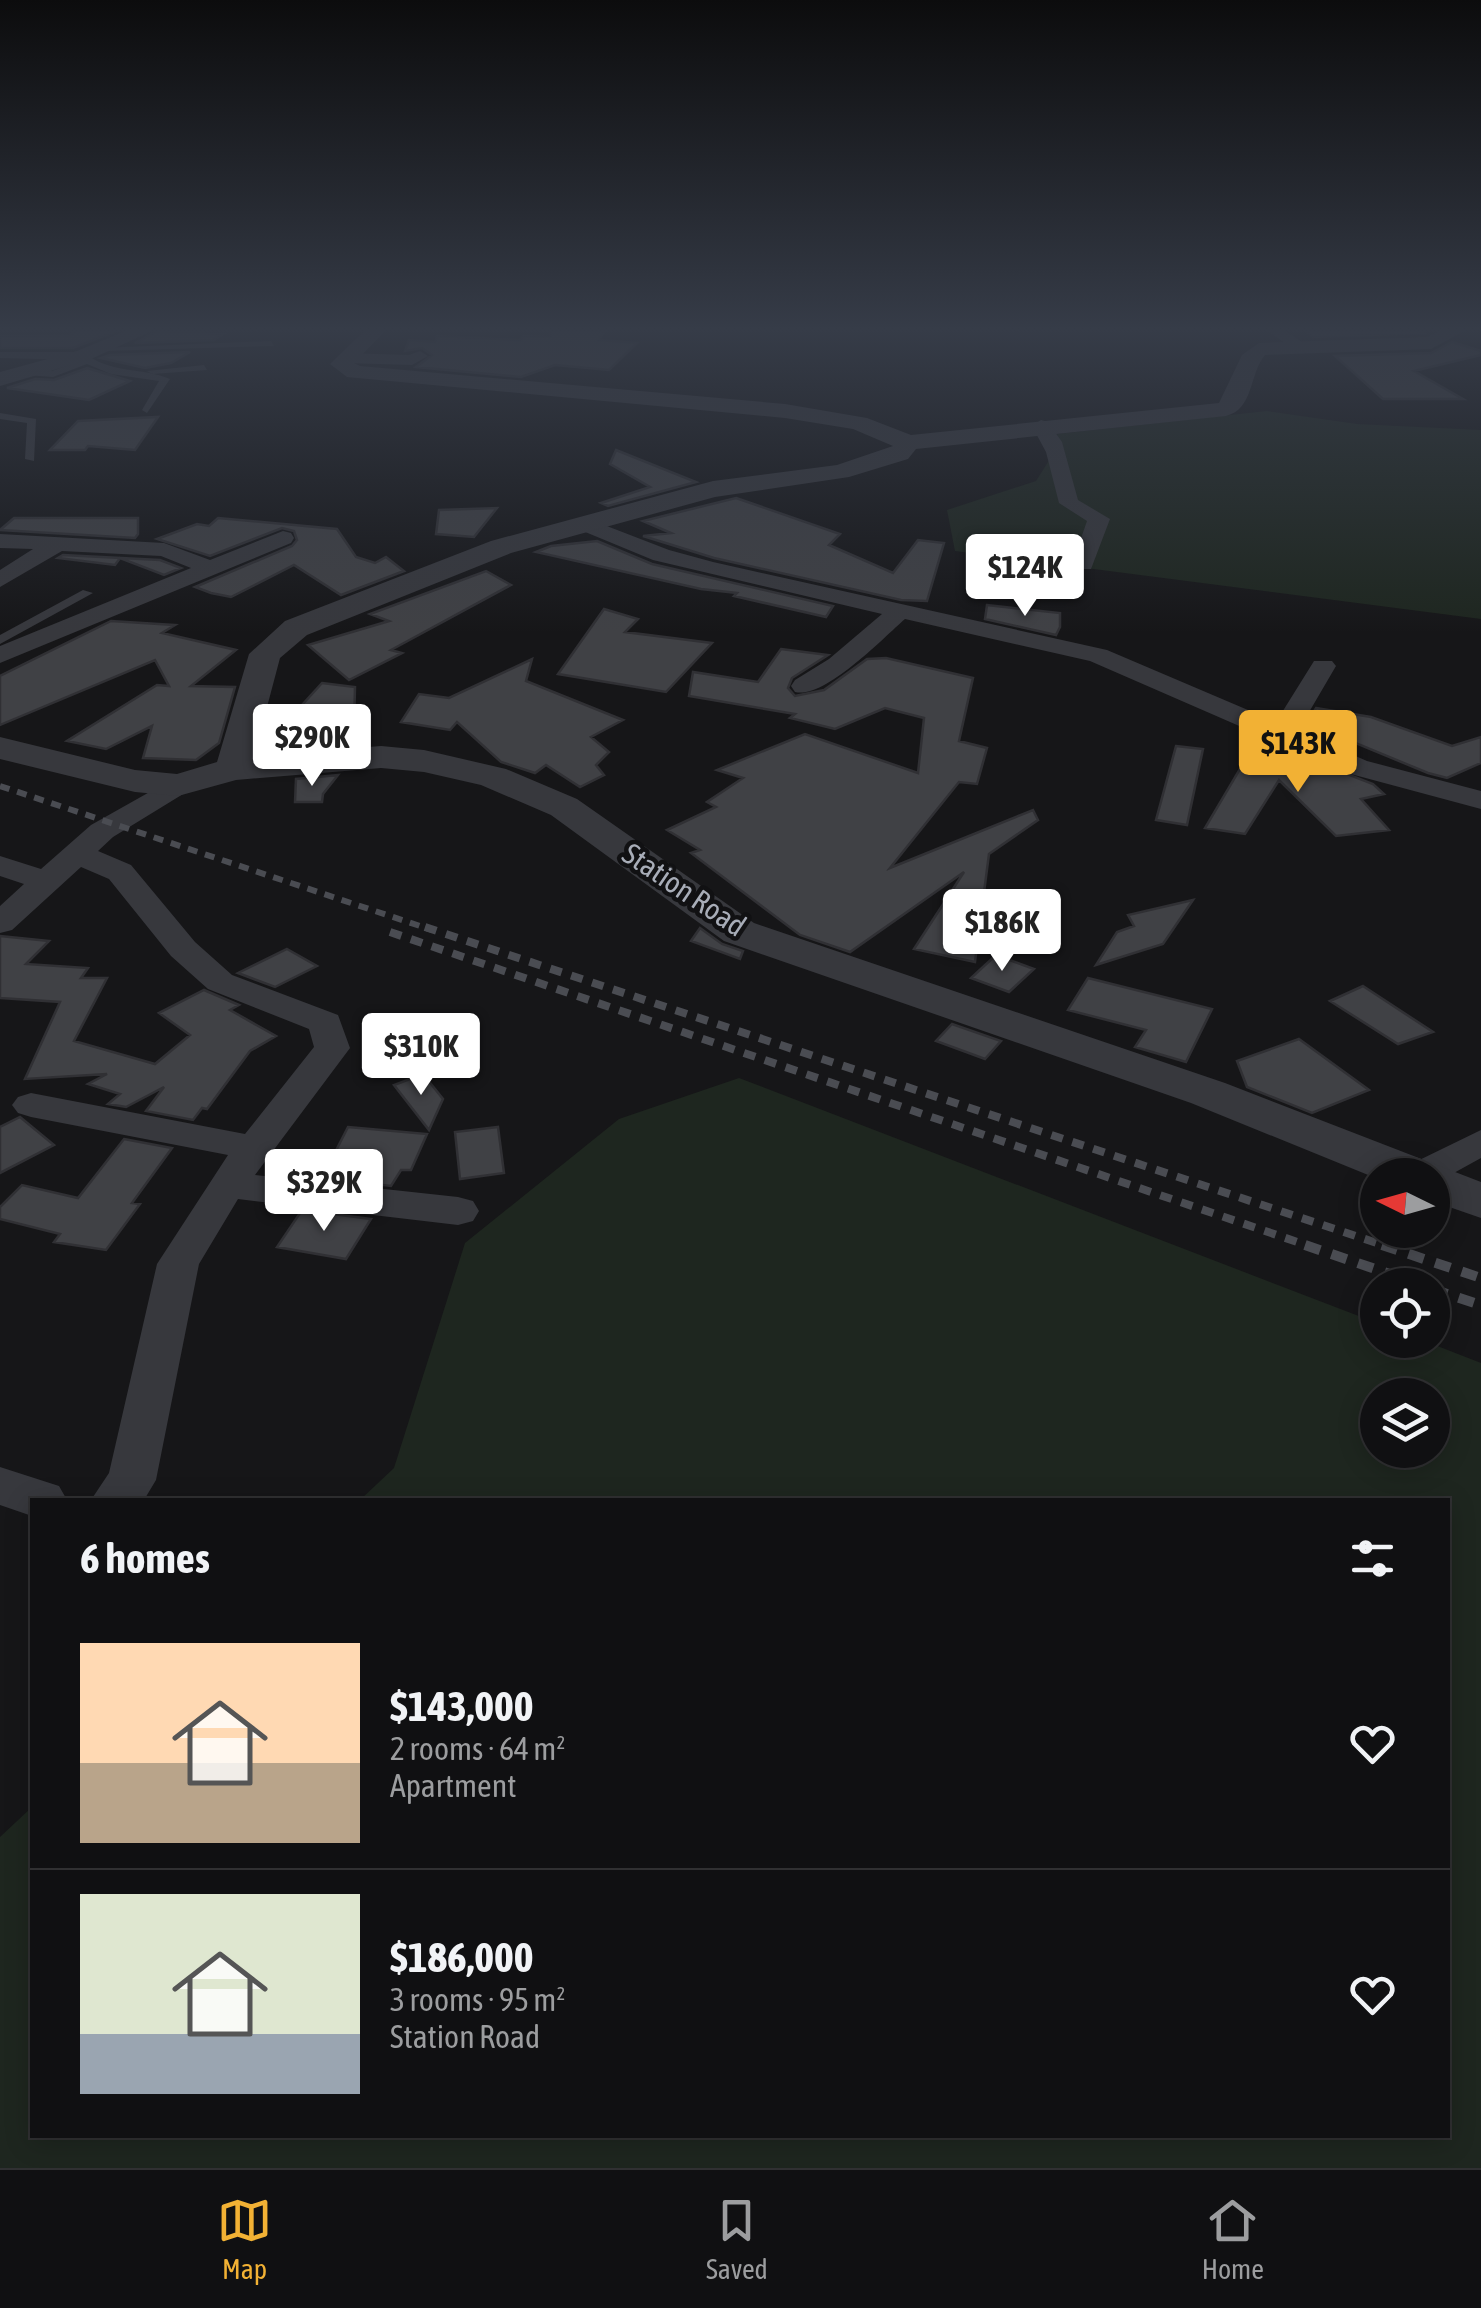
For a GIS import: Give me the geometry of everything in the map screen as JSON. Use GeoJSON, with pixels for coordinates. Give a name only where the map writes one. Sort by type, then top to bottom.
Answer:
{"type":"FeatureCollection","features":[{"type":"Feature","properties":{"kind":"street"},"geometry":{"type":"LineString","coordinates":[[879,431],[908,443],[1000,431]]}},
{"type":"Feature","properties":{"kind":"street"},"geometry":{"type":"LineString","coordinates":[[1046,431],[1051,435],[1060,481],[1069,503],[1099,519],[1083,564]]}},
{"type":"Feature","properties":{"kind":"street"},"geometry":{"type":"LineString","coordinates":[[233,769],[265,654],[296,628],[502,547],[713,490],[840,472],[899,454],[908,443]]}},
{"type":"Feature","properties":{"kind":"street"},"geometry":{"type":"LineString","coordinates":[[586,524],[660,555],[1098,655],[1357,767],[1481,800]]}},
{"type":"Feature","properties":{"kind":"street"},"geometry":{"type":"LineString","coordinates":[[0,655],[284,538]]}},
{"type":"Feature","properties":{"kind":"street"},"geometry":{"type":"LineString","coordinates":[[0,540],[164,550],[212,568]]}},
{"type":"Feature","properties":{"kind":"street"},"geometry":{"type":"LineString","coordinates":[[0,580],[59,544]]}},
{"type":"Feature","properties":{"kind":"street"},"geometry":{"type":"LineString","coordinates":[[804,686],[838,664],[900,612]]}},
{"type":"Feature","properties":{"kind":"street"},"geometry":{"type":"LineString","coordinates":[[1283,734],[1323,666]]}},
{"type":"Feature","properties":{"kind":"street"},"geometry":{"type":"LineString","coordinates":[[0,748],[135,781],[178,785]]}},
{"type":"Feature","properties":{"kind":"street","name":"Station Road"},"geometry":{"type":"LineString","coordinates":[[178,785],[233,769],[382,757],[424,761],[493,777],[564,807],[739,932],[1191,1087],[1373,1158]]}},
{"type":"Feature","properties":{"kind":"street"},"geometry":{"type":"LineString","coordinates":[[0,923],[44,880],[115,822],[178,785]]}},
{"type":"Feature","properties":{"kind":"street"},"geometry":{"type":"LineString","coordinates":[[78,854],[120,872],[183,949],[220,982],[326,1022],[332,1048],[226,1185],[178,1264],[132,1480],[118,1498]]}},
{"type":"Feature","properties":{"kind":"street"},"geometry":{"type":"LineString","coordinates":[[0,865],[44,880]]}},
{"type":"Feature","properties":{"kind":"street"},"geometry":{"type":"LineString","coordinates":[[31,1105],[254,1148]]}},
{"type":"Feature","properties":{"kind":"street"},"geometry":{"type":"LineString","coordinates":[[1450,1158],[1481,1142]]}},
{"type":"Feature","properties":{"kind":"street"},"geometry":{"type":"LineString","coordinates":[[226,1185],[458,1211]]}},
{"type":"Feature","properties":{"kind":"street"},"geometry":{"type":"LineString","coordinates":[[1450,1189],[1481,1201]]}},
{"type":"Feature","properties":{"kind":"street"},"geometry":{"type":"LineString","coordinates":[[0,1486],[36,1498]]}},
{"type":"Feature","properties":{"kind":"lane"},"geometry":{"type":"LineString","coordinates":[[30,458],[31,431]]}},
{"type":"Feature","properties":{"kind":"lane"},"geometry":{"type":"LineString","coordinates":[[0,640],[88,593]]}},
{"type":"Feature","properties":{"kind":"shaded area"},"geometry":{"type":"Polygon","coordinates":[[[1481,431],[1481,619],[955,551],[947,510],[1036,481],[1060,443],[1057,434],[1481,431]]]}},
{"type":"Feature","properties":{"kind":"shaded area"},"geometry":{"type":"Polygon","coordinates":[[[739,1078],[1360,1316],[1360,1358],[1450,1358],[1450,1351],[1481,1363],[1481,2168],[0,2168],[0,1837],[30,1809],[30,2138],[1450,2138],[1450,1498],[362,1498],[394,1468],[465,1243],[619,1119],[739,1078]]]}},
{"type":"Feature","properties":{"kind":"building"},"geometry":{"type":"Polygon","coordinates":[[[68,431],[148,431],[135,450],[88,446],[85,450],[50,450],[68,431]]]}},
{"type":"Feature","properties":{"kind":"building"},"geometry":{"type":"Polygon","coordinates":[[[616,450],[696,482],[608,506],[601,503],[650,487],[610,464],[616,450]]]}},
{"type":"Feature","properties":{"kind":"building"},"geometry":{"type":"Polygon","coordinates":[[[736,498],[840,534],[829,545],[893,573],[918,540],[944,543],[927,601],[901,600],[714,558],[643,536],[671,533],[643,521],[736,498]]]}},
{"type":"Feature","properties":{"kind":"building"},"geometry":{"type":"Polygon","coordinates":[[[497,508],[474,537],[436,534],[439,510],[497,508]]]}},
{"type":"Feature","properties":{"kind":"building"},"geometry":{"type":"Polygon","coordinates":[[[14,518],[138,518],[138,534],[135,538],[0,530],[14,518]]]}},
{"type":"Feature","properties":{"kind":"building"},"geometry":{"type":"Polygon","coordinates":[[[218,518],[337,529],[356,557],[375,563],[386,557],[404,571],[341,595],[294,565],[231,597],[211,593],[195,587],[292,546],[297,540],[294,531],[282,528],[210,556],[157,539],[197,524],[209,526],[218,518]]]}},
{"type":"Feature","properties":{"kind":"building"},"geometry":{"type":"Polygon","coordinates":[[[597,541],[652,564],[833,606],[826,617],[734,596],[737,593],[701,589],[536,552],[551,546],[597,541]]]}},
{"type":"Feature","properties":{"kind":"building"},"geometry":{"type":"Polygon","coordinates":[[[63,555],[160,560],[181,568],[164,575],[120,558],[115,565],[58,558],[63,555]]]}},
{"type":"Feature","properties":{"kind":"building"},"geometry":{"type":"Polygon","coordinates":[[[486,571],[511,585],[391,650],[402,653],[349,680],[308,645],[389,621],[370,614],[486,571]]]}},
{"type":"Feature","properties":{"kind":"building"},"geometry":{"type":"Polygon","coordinates":[[[987,605],[1060,613],[1060,627],[1056,635],[985,619],[987,605]]]}},
{"type":"Feature","properties":{"kind":"building"},"geometry":{"type":"Polygon","coordinates":[[[604,609],[638,619],[625,632],[712,643],[666,692],[558,674],[604,609]]]}},
{"type":"Feature","properties":{"kind":"building"},"geometry":{"type":"Polygon","coordinates":[[[111,621],[175,625],[162,633],[236,650],[191,686],[235,687],[219,743],[196,760],[143,758],[152,726],[106,749],[67,741],[157,685],[169,686],[155,660],[0,725],[0,676],[111,621]]]}},
{"type":"Feature","properties":{"kind":"building"},"geometry":{"type":"Polygon","coordinates":[[[781,649],[828,655],[792,678],[788,688],[795,696],[824,690],[867,659],[886,658],[973,678],[959,741],[987,748],[977,784],[959,782],[890,868],[1033,810],[1038,820],[989,854],[975,962],[914,949],[964,872],[850,952],[800,935],[691,853],[700,850],[667,830],[716,807],[707,802],[743,778],[717,770],[805,734],[918,773],[924,718],[885,708],[835,729],[790,718],[795,714],[689,696],[693,672],[758,682],[781,649]]]}},
{"type":"Feature","properties":{"kind":"building"},"geometry":{"type":"Polygon","coordinates":[[[532,659],[526,681],[623,720],[591,737],[609,752],[596,765],[604,775],[580,787],[546,765],[535,773],[501,762],[457,722],[450,730],[401,722],[419,694],[449,698],[532,659]]]}},
{"type":"Feature","properties":{"kind":"building"},"geometry":{"type":"Polygon","coordinates":[[[322,683],[355,687],[354,730],[368,730],[359,744],[299,749],[302,705],[322,683]]]}},
{"type":"Feature","properties":{"kind":"building"},"geometry":{"type":"Polygon","coordinates":[[[1316,708],[1371,717],[1452,746],[1481,737],[1481,763],[1447,778],[1428,773],[1307,723],[1316,708]]]}},
{"type":"Feature","properties":{"kind":"building"},"geometry":{"type":"Polygon","coordinates":[[[1176,746],[1203,749],[1187,825],[1156,820],[1176,746]]]}},
{"type":"Feature","properties":{"kind":"building"},"geometry":{"type":"Polygon","coordinates":[[[1285,750],[1373,784],[1384,794],[1361,799],[1389,830],[1336,836],[1279,780],[1245,834],[1205,828],[1250,752],[1274,757],[1285,750]]]}},
{"type":"Feature","properties":{"kind":"building"},"geometry":{"type":"Polygon","coordinates":[[[338,775],[323,794],[322,802],[295,802],[296,779],[338,775]]]}},
{"type":"Feature","properties":{"kind":"building"},"geometry":{"type":"Polygon","coordinates":[[[1193,900],[1163,944],[1096,965],[1117,932],[1134,926],[1128,915],[1193,900]]]}},
{"type":"Feature","properties":{"kind":"building"},"geometry":{"type":"Polygon","coordinates":[[[700,928],[722,944],[743,951],[740,959],[691,941],[700,928]]]}},
{"type":"Feature","properties":{"kind":"building"},"geometry":{"type":"Polygon","coordinates":[[[0,936],[49,941],[26,964],[88,968],[81,978],[107,978],[74,1041],[155,1064],[190,1035],[159,1013],[204,990],[239,1005],[230,1010],[276,1036],[250,1051],[207,1109],[202,1108],[193,1120],[146,1111],[164,1087],[126,1107],[108,1104],[120,1094],[88,1084],[107,1074],[25,1079],[60,1002],[0,998],[0,936]]]}},
{"type":"Feature","properties":{"kind":"building"},"geometry":{"type":"Polygon","coordinates":[[[287,949],[317,966],[275,987],[238,973],[287,949]]]}},
{"type":"Feature","properties":{"kind":"building"},"geometry":{"type":"Polygon","coordinates":[[[996,955],[1034,969],[1009,992],[971,978],[996,955]]]}},
{"type":"Feature","properties":{"kind":"building"},"geometry":{"type":"Polygon","coordinates":[[[1088,978],[1212,1009],[1186,1062],[1135,1047],[1146,1030],[1068,1010],[1088,978]]]}},
{"type":"Feature","properties":{"kind":"building"},"geometry":{"type":"Polygon","coordinates":[[[1363,986],[1433,1032],[1398,1044],[1330,1001],[1363,986]]]}},
{"type":"Feature","properties":{"kind":"building"},"geometry":{"type":"Polygon","coordinates":[[[952,1024],[1001,1041],[985,1059],[936,1041],[952,1024]]]}},
{"type":"Feature","properties":{"kind":"building"},"geometry":{"type":"Polygon","coordinates":[[[1299,1039],[1369,1090],[1312,1113],[1247,1087],[1237,1061],[1299,1039]]]}},
{"type":"Feature","properties":{"kind":"building"},"geometry":{"type":"Polygon","coordinates":[[[423,1074],[443,1099],[429,1130],[394,1085],[423,1074]]]}},
{"type":"Feature","properties":{"kind":"building"},"geometry":{"type":"Polygon","coordinates":[[[20,1117],[54,1145],[0,1173],[0,1127],[20,1117]]]}},
{"type":"Feature","properties":{"kind":"building"},"geometry":{"type":"Polygon","coordinates":[[[348,1127],[427,1134],[411,1170],[401,1170],[391,1186],[322,1178],[348,1127]]]}},
{"type":"Feature","properties":{"kind":"building"},"geometry":{"type":"Polygon","coordinates":[[[498,1127],[504,1173],[460,1179],[455,1132],[498,1127]]]}},
{"type":"Feature","properties":{"kind":"building"},"geometry":{"type":"Polygon","coordinates":[[[124,1139],[172,1148],[132,1203],[140,1204],[106,1250],[54,1242],[60,1234],[0,1219],[0,1207],[22,1185],[78,1198],[124,1139]]]}},
{"type":"Feature","properties":{"kind":"building"},"geometry":{"type":"Polygon","coordinates":[[[302,1210],[371,1219],[346,1259],[277,1247],[302,1210]]]}},
{"type":"Feature","properties":{"kind":"railway"},"geometry":{"type":"LineString","coordinates":[[0,786],[432,930]]}},
{"type":"Feature","properties":{"kind":"railway"},"geometry":{"type":"LineString","coordinates":[[425,927],[1360,1237]]}},
{"type":"Feature","properties":{"kind":"railway"},"geometry":{"type":"LineString","coordinates":[[390,932],[1312,1247]]}},
{"type":"Feature","properties":{"kind":"railway"},"geometry":{"type":"LineString","coordinates":[[1305,1245],[1372,1268]]}},
{"type":"Feature","properties":{"kind":"railway"},"geometry":{"type":"LineString","coordinates":[[1391,1248],[1481,1278]]}},
{"type":"Feature","properties":{"kind":"railway"},"geometry":{"type":"LineString","coordinates":[[1450,1295],[1481,1305]]}}]}
